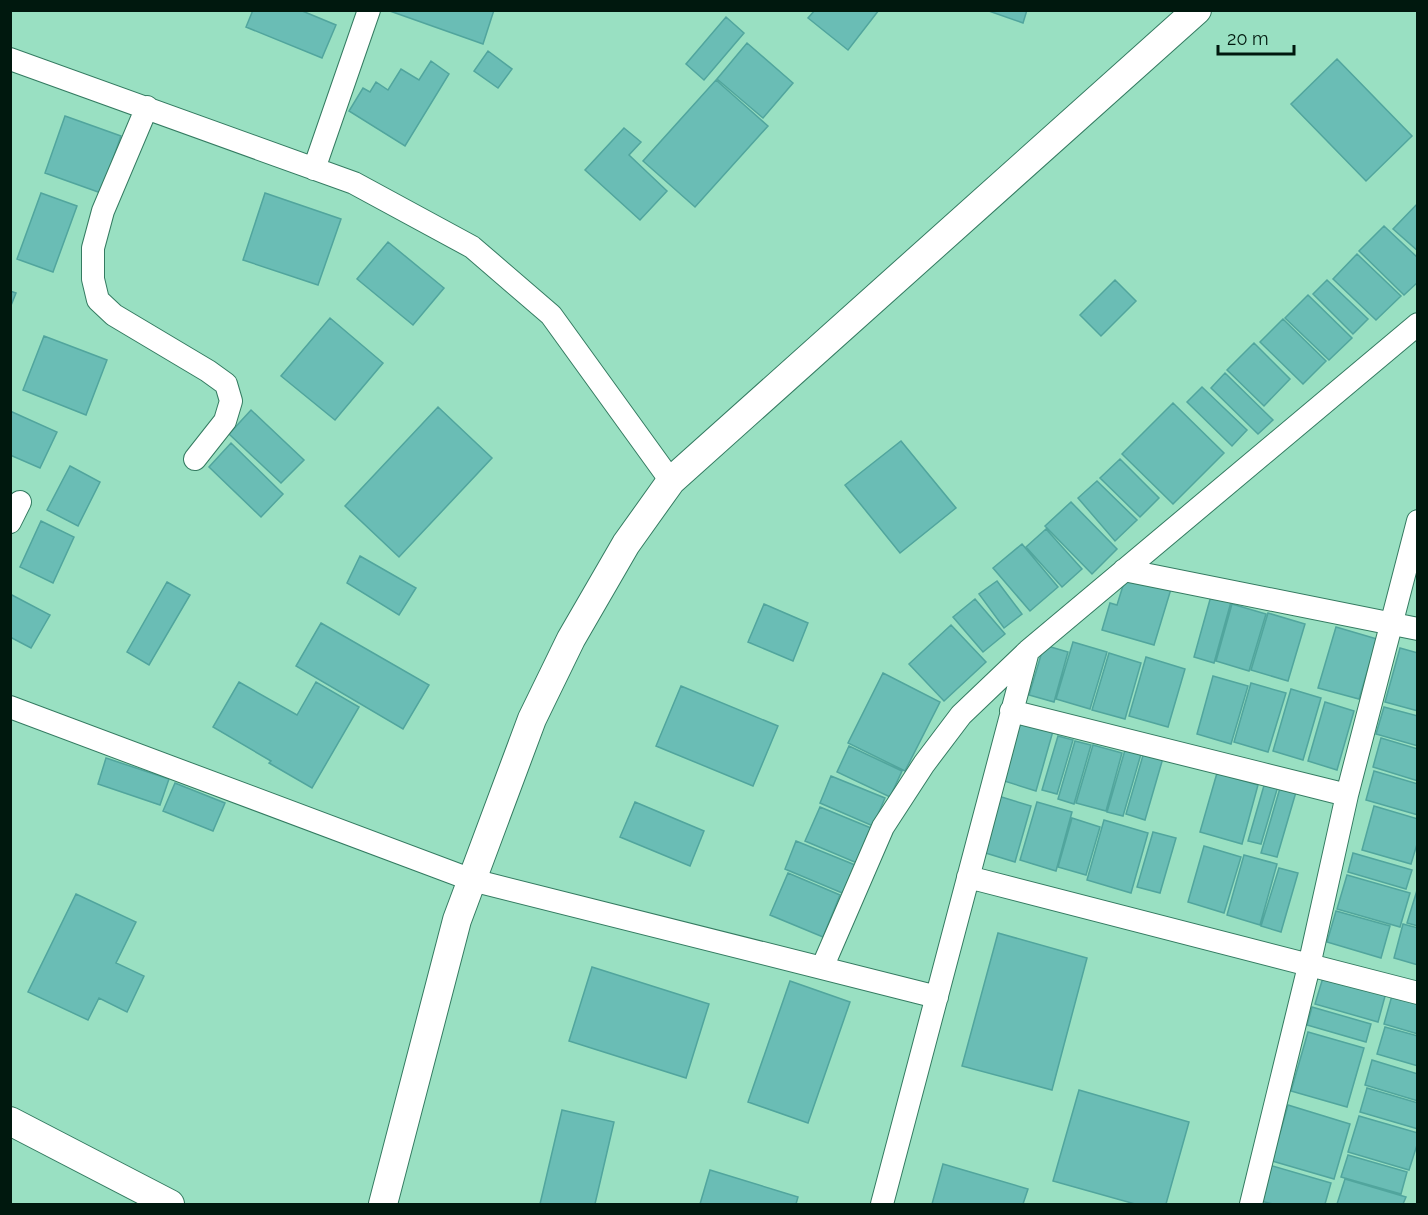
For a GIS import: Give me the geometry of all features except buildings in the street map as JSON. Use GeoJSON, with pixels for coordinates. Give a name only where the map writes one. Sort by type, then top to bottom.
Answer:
{"type":"FeatureCollection","features":[{"type":"Feature","properties":{"kind":"street"},"geometry":{"type":"LineString","coordinates":[[314,169],[369,10]]}},
{"type":"Feature","properties":{"kind":"street"},"geometry":{"type":"LineString","coordinates":[[383,1204],[457,920],[532,719],[572,639],[626,544],[671,481],[1197,10]]}},
{"type":"Feature","properties":{"kind":"street"},"geometry":{"type":"LineString","coordinates":[[10,58],[354,183],[472,247],[551,315],[671,481]]}},
{"type":"Feature","properties":{"kind":"street"},"geometry":{"type":"LineString","coordinates":[[147,107],[103,212],[93,248],[93,279],[98,300],[114,315],[226,384],[231,401],[225,421],[195,459]]}},
{"type":"Feature","properties":{"kind":"street"},"geometry":{"type":"LineString","coordinates":[[822,968],[883,827],[924,764],[961,714],[1028,651],[1418,324]]}},
{"type":"Feature","properties":{"kind":"street"},"geometry":{"type":"LineString","coordinates":[[1251,1204],[1309,966],[1347,795],[1418,521]]}},
{"type":"Feature","properties":{"kind":"street"},"geometry":{"type":"LineString","coordinates":[[1124,570],[1418,629]]}},
{"type":"Feature","properties":{"kind":"street"},"geometry":{"type":"LineString","coordinates":[[882,1204],[1028,651]]}},
{"type":"Feature","properties":{"kind":"street"},"geometry":{"type":"LineString","coordinates":[[10,707],[472,880],[937,997]]}},
{"type":"Feature","properties":{"kind":"street"},"geometry":{"type":"LineString","coordinates":[[1011,711],[1347,795]]}},
{"type":"Feature","properties":{"kind":"street"},"geometry":{"type":"LineString","coordinates":[[968,877],[1418,993]]}},
{"type":"Feature","properties":{"kind":"street"},"geometry":{"type":"LineString","coordinates":[[10,1121],[170,1204]]}}]}
